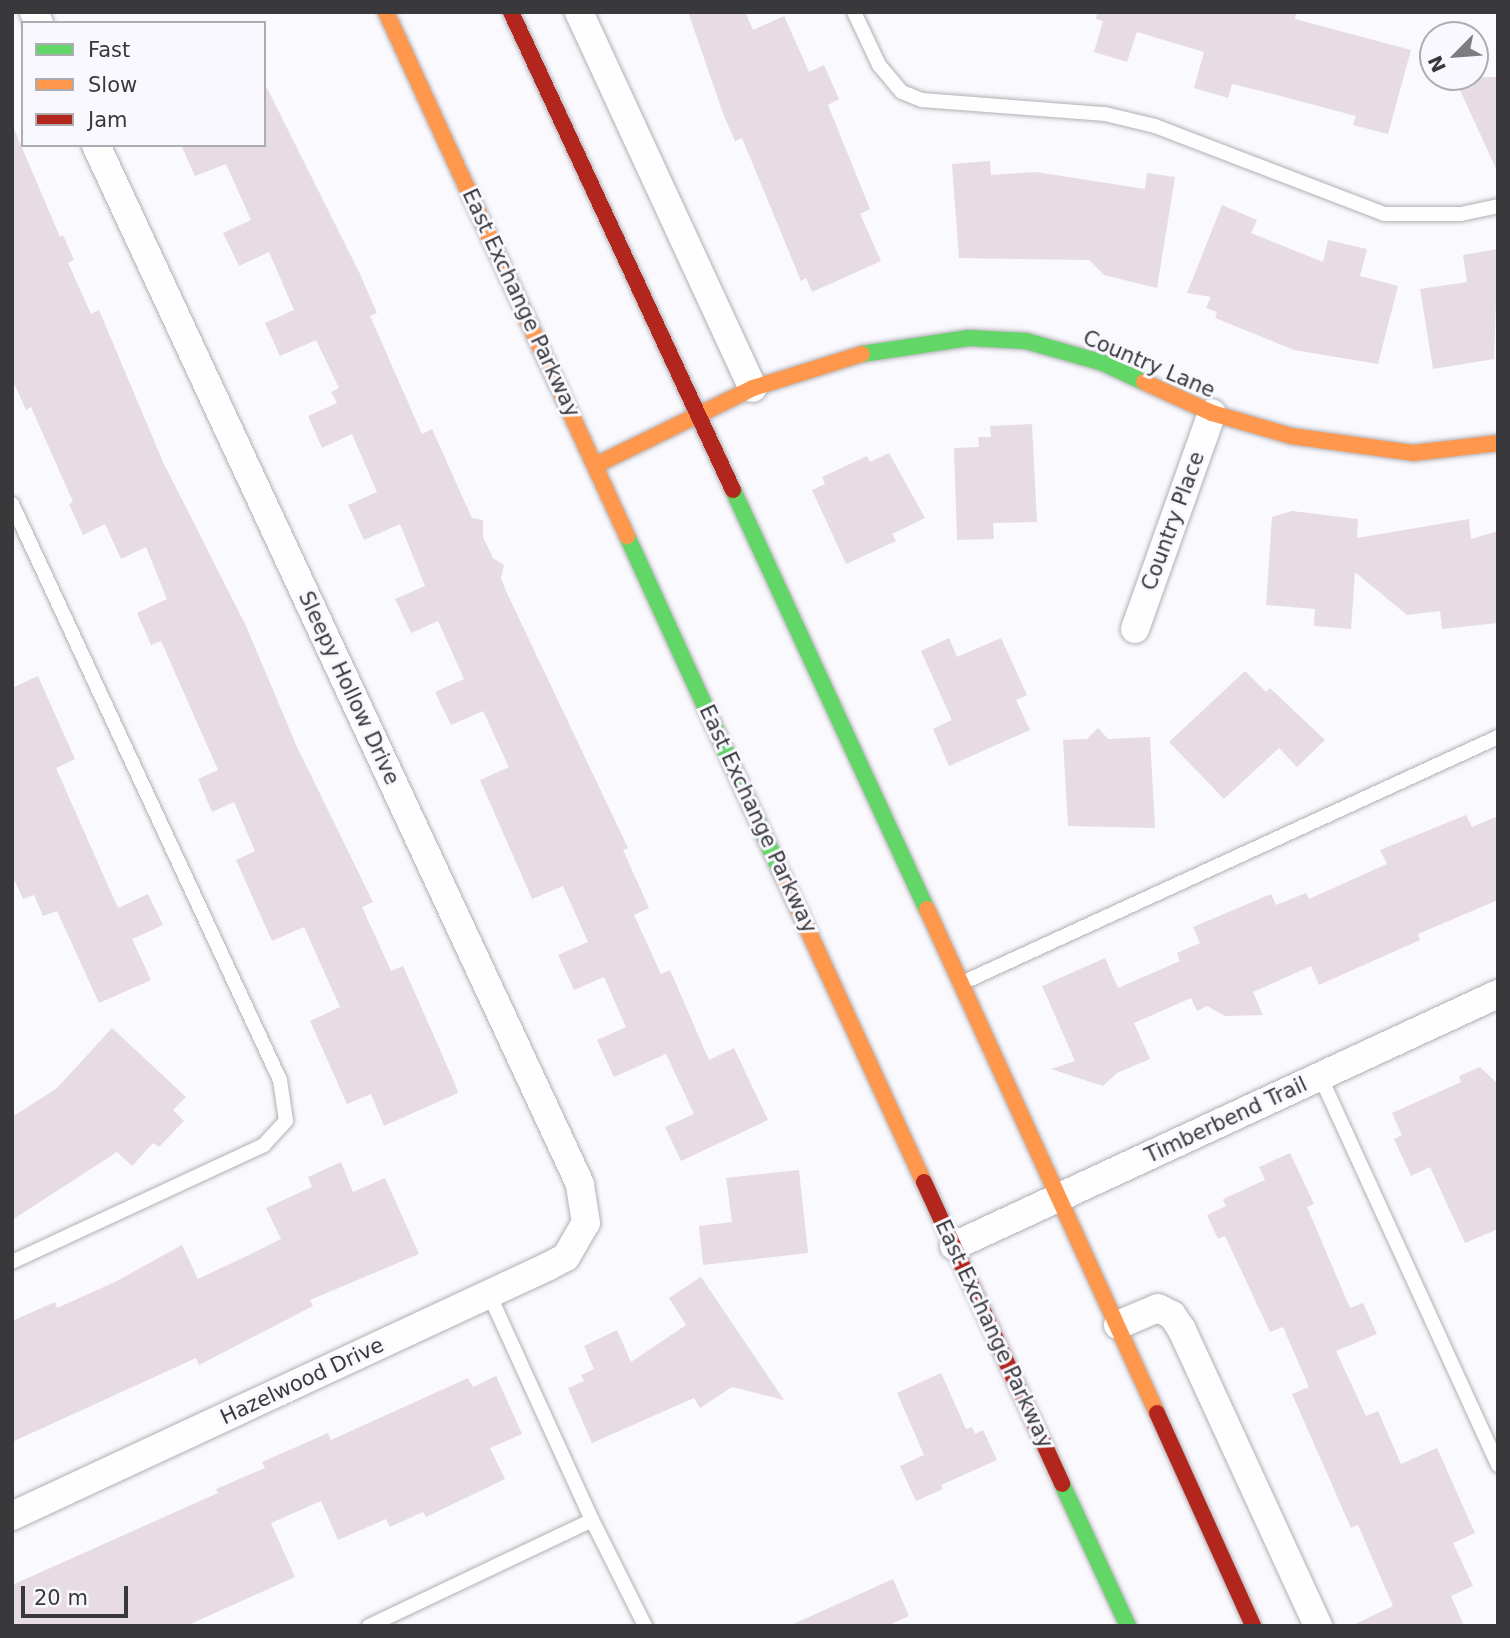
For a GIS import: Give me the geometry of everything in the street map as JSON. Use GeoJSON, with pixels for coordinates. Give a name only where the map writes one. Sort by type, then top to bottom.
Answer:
{"type":"FeatureCollection","features":[{"type":"Feature","properties":{"kind":"main road","name":"East Exchange Parkway"},"geometry":{"type":"LineString","coordinates":[[386,12],[1128,1626]]}},
{"type":"Feature","properties":{"kind":"main road"},"geometry":{"type":"LineString","coordinates":[[511,12],[1060,1197],[1253,1626]]}},
{"type":"Feature","properties":{"kind":"main road","name":"Country Lane"},"geometry":{"type":"LineString","coordinates":[[596,465],[753,388],[825,362],[904,344],[969,338],[1026,341],[1102,363],[1212,413],[1291,436],[1354,447],[1413,453],[1498,443]]}},
{"type":"Feature","properties":{"kind":"street"},"geometry":{"type":"LineString","coordinates":[[579,12],[753,388]]}},
{"type":"Feature","properties":{"kind":"street","name":"Sleepy Hollow Drive"},"geometry":{"type":"LineString","coordinates":[[97,147],[580,1184],[586,1203],[582,1234]]}},
{"type":"Feature","properties":{"kind":"street","name":"Country Place"},"geometry":{"type":"LineString","coordinates":[[1135,629],[1212,413]]}},
{"type":"Feature","properties":{"kind":"street","name":"Timberbend Trail"},"geometry":{"type":"LineString","coordinates":[[954,1246],[1498,994]]}},
{"type":"Feature","properties":{"kind":"street","name":"Hazelwood Drive"},"geometry":{"type":"LineString","coordinates":[[12,1516],[566,1257],[582,1234]]}},
{"type":"Feature","properties":{"kind":"street"},"geometry":{"type":"LineString","coordinates":[[1118,1325],[1158,1308],[1172,1315],[1182,1330],[1318,1626]]}},
{"type":"Feature","properties":{"kind":"lane"},"geometry":{"type":"LineString","coordinates":[[854,12],[879,65],[902,92],[922,100],[1105,114],[1168,131],[1384,214],[1461,214],[1498,206]]}},
{"type":"Feature","properties":{"kind":"lane"},"geometry":{"type":"LineString","coordinates":[[12,504],[280,1080],[286,1121],[264,1145],[12,1262]]}},
{"type":"Feature","properties":{"kind":"lane"},"geometry":{"type":"LineString","coordinates":[[961,984],[1498,737]]}},
{"type":"Feature","properties":{"kind":"lane"},"geometry":{"type":"LineString","coordinates":[[1320,1076],[1498,1465]]}},
{"type":"Feature","properties":{"kind":"lane"},"geometry":{"type":"LineString","coordinates":[[489,1294],[592,1520],[645,1626]]}},
{"type":"Feature","properties":{"kind":"lane"},"geometry":{"type":"LineString","coordinates":[[369,1626],[592,1520]]}},
{"type":"Feature","properties":{"kind":"building"},"geometry":{"type":"Polygon","coordinates":[[[688,12],[745,12],[753,30],[784,16],[809,72],[824,65],[839,99],[828,105],[870,209],[860,214],[881,261],[812,292],[806,278],[801,281],[742,138],[735,141],[724,116],[688,12]]]}},
{"type":"Feature","properties":{"kind":"building"},"geometry":{"type":"Polygon","coordinates":[[[1097,12],[1296,12],[1295,19],[1411,50],[1388,134],[1353,125],[1356,116],[1232,84],[1228,98],[1194,88],[1204,52],[1137,32],[1127,62],[1094,52],[1103,21],[1096,19],[1097,12]]]}},
{"type":"Feature","properties":{"kind":"building"},"geometry":{"type":"Polygon","coordinates":[[[1489,77],[1498,77],[1498,173],[1460,91],[1489,91],[1489,77]]]}},
{"type":"Feature","properties":{"kind":"building"},"geometry":{"type":"Polygon","coordinates":[[[266,86],[360,274],[377,313],[370,316],[422,434],[432,429],[472,518],[483,520],[483,537],[493,558],[504,565],[501,578],[506,591],[628,848],[623,850],[649,908],[634,915],[661,974],[670,970],[709,1060],[734,1048],[768,1120],[681,1161],[665,1127],[694,1114],[666,1054],[614,1077],[597,1040],[626,1027],[604,977],[574,990],[558,955],[588,942],[563,886],[532,899],[480,780],[509,767],[483,711],[451,725],[435,692],[464,679],[438,621],[411,633],[395,599],[425,586],[400,524],[364,540],[348,505],[377,492],[352,434],[322,448],[308,416],[337,403],[331,392],[339,388],[316,340],[280,356],[265,323],[294,310],[269,252],[239,266],[223,233],[251,220],[226,164],[195,176],[182,147],[266,147],[266,86]]]}},
{"type":"Feature","properties":{"kind":"building"},"geometry":{"type":"Polygon","coordinates":[[[12,124],[60,237],[63,235],[74,260],[68,263],[91,314],[99,310],[163,462],[246,626],[297,747],[373,902],[362,907],[391,971],[403,966],[458,1093],[384,1126],[371,1094],[347,1104],[310,1021],[340,1007],[304,927],[272,941],[236,860],[255,851],[234,802],[212,812],[198,779],[218,770],[161,641],[151,645],[137,613],[167,599],[146,547],[121,559],[105,524],[83,535],[69,504],[73,502],[31,407],[26,410],[12,379],[12,124]]]}},
{"type":"Feature","properties":{"kind":"building"},"geometry":{"type":"Polygon","coordinates":[[[990,161],[991,175],[1036,172],[1145,189],[1147,173],[1175,177],[1157,288],[1104,275],[1089,260],[959,258],[952,164],[990,161]]]}},
{"type":"Feature","properties":{"kind":"building"},"geometry":{"type":"Polygon","coordinates":[[[1222,205],[1257,220],[1251,233],[1323,262],[1328,240],[1367,249],[1360,276],[1398,286],[1378,364],[1294,350],[1215,318],[1217,312],[1206,308],[1211,297],[1187,293],[1222,205]]]}},
{"type":"Feature","properties":{"kind":"building"},"geometry":{"type":"Polygon","coordinates":[[[1498,249],[1494,359],[1433,369],[1420,289],[1467,282],[1463,255],[1498,249]]]}},
{"type":"Feature","properties":{"kind":"building"},"geometry":{"type":"Polygon","coordinates":[[[1032,424],[1037,522],[993,523],[994,539],[957,540],[954,448],[979,447],[978,437],[991,437],[990,426],[1032,424]]]}},
{"type":"Feature","properties":{"kind":"building"},"geometry":{"type":"Polygon","coordinates":[[[889,453],[925,518],[892,534],[896,541],[846,564],[812,490],[825,484],[822,477],[867,456],[870,462],[889,453]]]}},
{"type":"Feature","properties":{"kind":"building"},"geometry":{"type":"Polygon","coordinates":[[[1292,511],[1358,519],[1357,538],[1469,519],[1471,539],[1498,531],[1498,623],[1442,629],[1440,611],[1407,615],[1355,572],[1351,629],[1314,626],[1315,609],[1266,605],[1272,517],[1292,511]]]}},
{"type":"Feature","properties":{"kind":"building"},"geometry":{"type":"Polygon","coordinates":[[[949,638],[957,657],[1001,638],[1027,695],[1016,700],[1030,730],[949,766],[933,729],[952,720],[921,651],[949,638]]]}},
{"type":"Feature","properties":{"kind":"building"},"geometry":{"type":"Polygon","coordinates":[[[1245,671],[1266,692],[1270,688],[1325,740],[1297,767],[1279,748],[1224,799],[1169,742],[1245,671]]]}},
{"type":"Feature","properties":{"kind":"building"},"geometry":{"type":"Polygon","coordinates":[[[38,676],[75,759],[56,768],[118,908],[148,894],[163,925],[132,939],[151,980],[99,1003],[57,911],[43,916],[34,895],[23,899],[12,875],[12,688],[38,676]]]}},
{"type":"Feature","properties":{"kind":"building"},"geometry":{"type":"Polygon","coordinates":[[[1098,728],[1108,739],[1150,737],[1155,828],[1068,826],[1063,740],[1087,739],[1098,728]]]}},
{"type":"Feature","properties":{"kind":"building"},"geometry":{"type":"Polygon","coordinates":[[[1466,815],[1472,827],[1498,816],[1498,900],[1418,934],[1420,940],[1319,985],[1311,966],[1253,992],[1263,1015],[1225,1016],[1207,1006],[1197,1011],[1191,998],[1134,1023],[1150,1059],[1117,1073],[1103,1086],[1051,1069],[1075,1061],[1042,986],[1105,958],[1118,988],[1180,961],[1177,953],[1200,943],[1193,927],[1271,894],[1276,905],[1306,893],[1309,899],[1387,864],[1380,850],[1466,815]]]}},
{"type":"Feature","properties":{"kind":"building"},"geometry":{"type":"Polygon","coordinates":[[[112,1028],[186,1097],[173,1110],[184,1121],[159,1147],[153,1143],[132,1166],[117,1152],[12,1220],[12,1117],[57,1088],[112,1028]]]}},
{"type":"Feature","properties":{"kind":"building"},"geometry":{"type":"Polygon","coordinates":[[[1480,1067],[1498,1084],[1498,1229],[1465,1243],[1430,1167],[1411,1176],[1394,1139],[1402,1135],[1392,1113],[1461,1082],[1459,1076],[1480,1067]]]}},
{"type":"Feature","properties":{"kind":"building"},"geometry":{"type":"Polygon","coordinates":[[[1290,1153],[1314,1204],[1307,1207],[1350,1308],[1363,1303],[1377,1334],[1336,1351],[1366,1416],[1378,1411],[1401,1464],[1437,1448],[1475,1533],[1453,1543],[1473,1586],[1451,1596],[1464,1626],[1351,1626],[1393,1606],[1358,1525],[1351,1528],[1292,1394],[1309,1387],[1283,1327],[1270,1332],[1225,1236],[1218,1239],[1207,1215],[1226,1206],[1223,1199],[1265,1180],[1259,1167],[1290,1153]]]}},
{"type":"Feature","properties":{"kind":"building"},"geometry":{"type":"Polygon","coordinates":[[[341,1162],[353,1192],[385,1178],[419,1254],[310,1300],[313,1306],[199,1365],[196,1358],[12,1442],[12,1321],[55,1302],[57,1308],[115,1282],[182,1245],[198,1279],[253,1253],[281,1239],[266,1208],[312,1187],[308,1177],[341,1162]]]}},
{"type":"Feature","properties":{"kind":"building"},"geometry":{"type":"Polygon","coordinates":[[[799,1170],[808,1253],[703,1265],[699,1226],[732,1222],[726,1178],[799,1170]]]}},
{"type":"Feature","properties":{"kind":"building"},"geometry":{"type":"Polygon","coordinates":[[[701,1277],[784,1400],[732,1387],[700,1408],[694,1398],[592,1443],[568,1388],[584,1381],[581,1375],[594,1369],[584,1346],[617,1330],[631,1362],[686,1325],[669,1298],[701,1277]]]}},
{"type":"Feature","properties":{"kind":"building"},"geometry":{"type":"Polygon","coordinates":[[[941,1373],[966,1429],[972,1427],[975,1434],[983,1430],[997,1460],[941,1485],[943,1489],[916,1501],[900,1466],[924,1455],[897,1393],[941,1373]]]}},
{"type":"Feature","properties":{"kind":"building"},"geometry":{"type":"Polygon","coordinates":[[[496,1376],[522,1434],[490,1448],[505,1479],[426,1517],[423,1512],[390,1527],[386,1519],[338,1540],[321,1501],[271,1523],[295,1577],[186,1626],[12,1626],[12,1585],[218,1493],[216,1489],[265,1468],[262,1462],[328,1433],[331,1440],[468,1378],[473,1387],[496,1376]]]}},
{"type":"Feature","properties":{"kind":"building"},"geometry":{"type":"Polygon","coordinates":[[[893,1579],[909,1616],[887,1626],[789,1626],[893,1579]]]}},
{"type":"Feature","properties":{"kind":"traffic: fast"},"geometry":{"type":"LineString","coordinates":[[862,354],[969,338],[1026,341],[1103,363],[1144,382]]}},
{"type":"Feature","properties":{"kind":"traffic: fast"},"geometry":{"type":"LineString","coordinates":[[733,490],[927,909]]}},
{"type":"Feature","properties":{"kind":"traffic: fast"},"geometry":{"type":"LineString","coordinates":[[627,536],[783,876]]}},
{"type":"Feature","properties":{"kind":"traffic: fast"},"geometry":{"type":"LineString","coordinates":[[1062,1484],[1128,1626]]}},
{"type":"Feature","properties":{"kind":"traffic: slow"},"geometry":{"type":"LineString","coordinates":[[386,12],[627,536]]}},
{"type":"Feature","properties":{"kind":"traffic: slow"},"geometry":{"type":"LineString","coordinates":[[596,465],[753,388],[862,354]]}},
{"type":"Feature","properties":{"kind":"traffic: slow"},"geometry":{"type":"LineString","coordinates":[[1144,382],[1212,413],[1291,436],[1413,453],[1498,443]]}},
{"type":"Feature","properties":{"kind":"traffic: slow"},"geometry":{"type":"LineString","coordinates":[[783,876],[924,1182]]}},
{"type":"Feature","properties":{"kind":"traffic: slow"},"geometry":{"type":"LineString","coordinates":[[927,909],[1157,1413]]}},
{"type":"Feature","properties":{"kind":"traffic: jam"},"geometry":{"type":"LineString","coordinates":[[511,12],[733,490]]}},
{"type":"Feature","properties":{"kind":"traffic: jam"},"geometry":{"type":"LineString","coordinates":[[924,1182],[1062,1484]]}},
{"type":"Feature","properties":{"kind":"traffic: jam"},"geometry":{"type":"LineString","coordinates":[[1157,1413],[1253,1626]]}}]}
